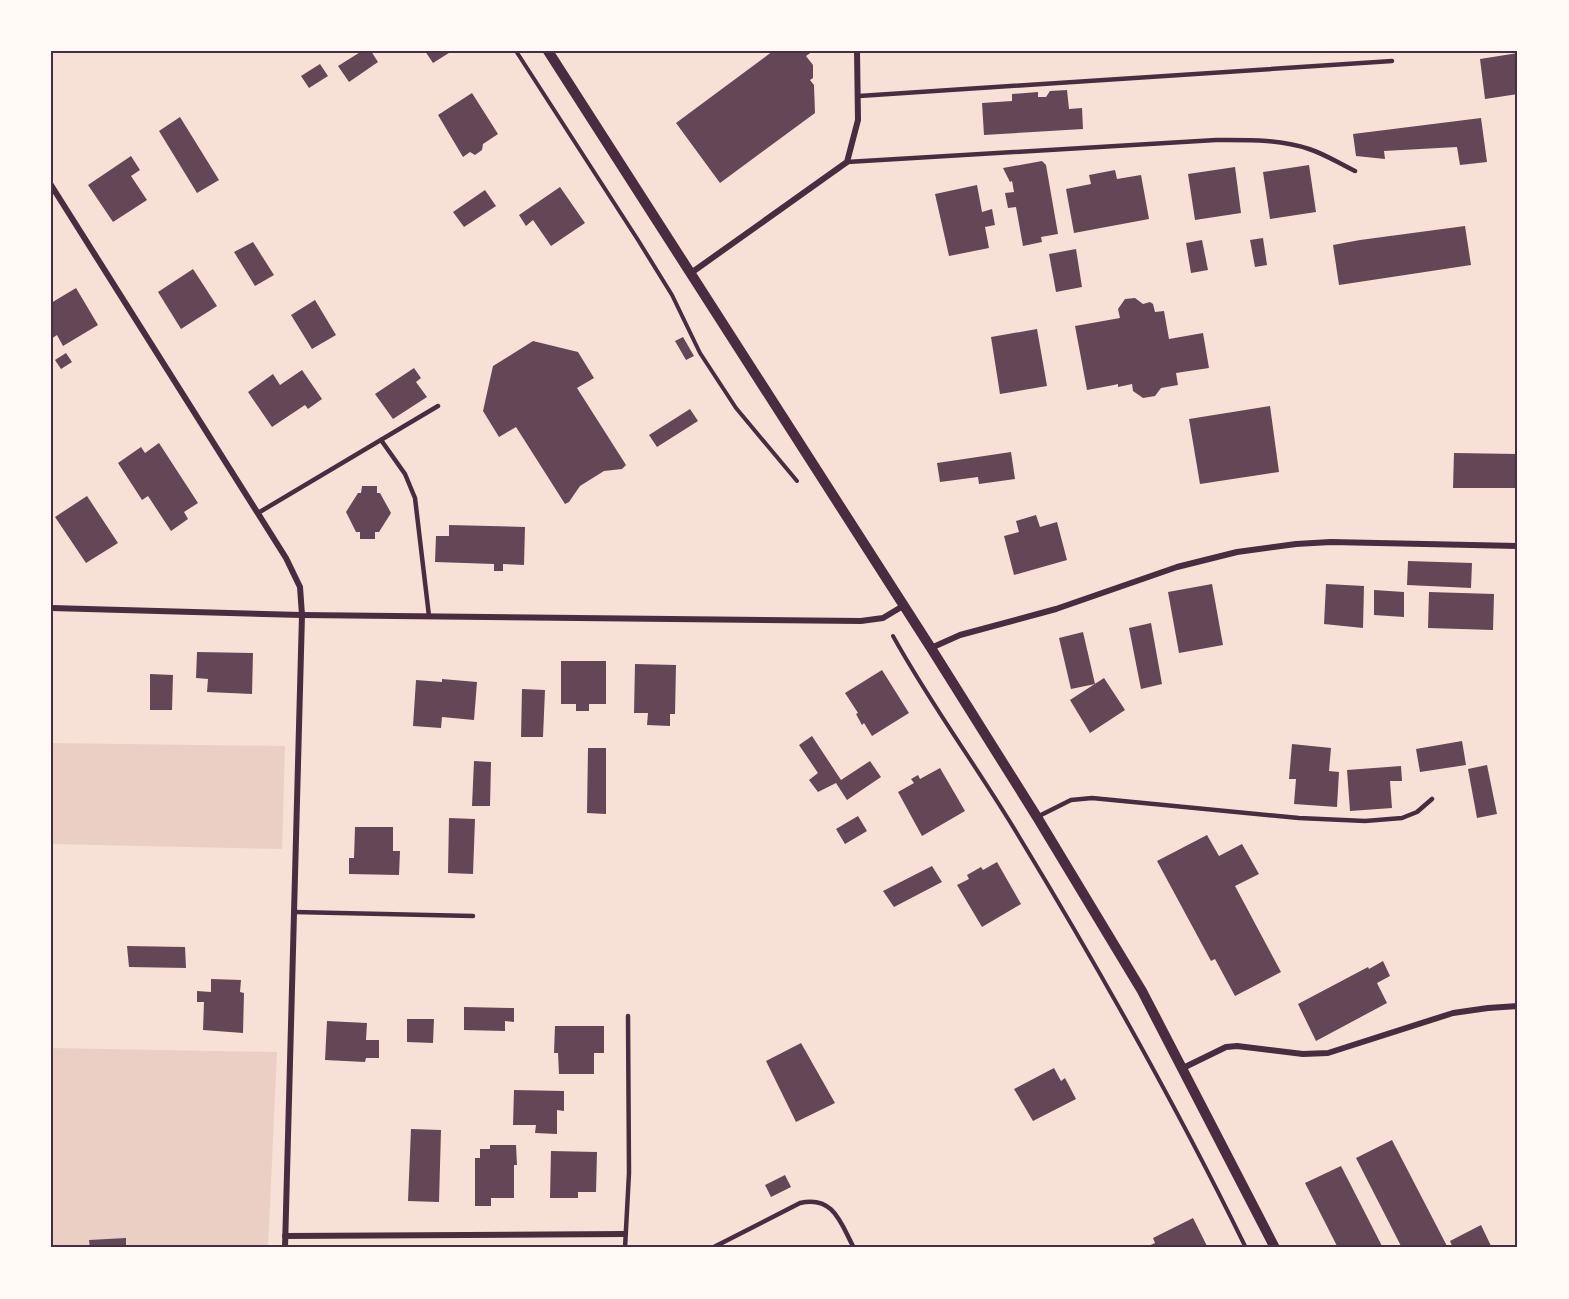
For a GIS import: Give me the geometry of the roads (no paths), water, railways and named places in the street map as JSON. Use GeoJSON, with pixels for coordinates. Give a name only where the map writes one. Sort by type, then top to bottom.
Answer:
{"type":"FeatureCollection","features":[{"type":"Feature","properties":{"kind":"street"},"geometry":{"type":"LineString","coordinates":[[548,51],[1037,817],[1142,991],[1275,1248]]}},
{"type":"Feature","properties":{"kind":"street"},"geometry":{"type":"LineString","coordinates":[[691,273],[848,162],[858,120],[857,51]]}},
{"type":"Feature","properties":{"kind":"street"},"geometry":{"type":"LineString","coordinates":[[51,185],[286,558],[300,587],[302,615],[285,1248]]}},
{"type":"Feature","properties":{"kind":"street"},"geometry":{"type":"LineString","coordinates":[[931,648],[960,635],[1056,609],[1177,567],[1237,552],[1331,542],[1518,546]]}},
{"type":"Feature","properties":{"kind":"street"},"geometry":{"type":"LineString","coordinates":[[51,608],[302,615],[861,621],[883,618],[903,606]]}},
{"type":"Feature","properties":{"kind":"street"},"geometry":{"type":"LineString","coordinates":[[1182,1068],[1226,1047],[1237,1046],[1303,1054],[1328,1053],[1453,1013],[1518,1006]]}},
{"type":"Feature","properties":{"kind":"street"},"geometry":{"type":"LineString","coordinates":[[285,1236],[625,1234]]}},
{"type":"Feature","properties":{"kind":"lane"},"geometry":{"type":"LineString","coordinates":[[859,96],[1392,61]]}},
{"type":"Feature","properties":{"kind":"lane"},"geometry":{"type":"LineString","coordinates":[[848,162],[1216,140],[1253,140],[1281,142],[1310,149],[1355,171]]}},
{"type":"Feature","properties":{"kind":"lane"},"geometry":{"type":"LineString","coordinates":[[258,513],[438,406]]}},
{"type":"Feature","properties":{"kind":"lane"},"geometry":{"type":"LineString","coordinates":[[381,440],[405,474],[415,498],[429,616]]}},
{"type":"Feature","properties":{"kind":"lane"},"geometry":{"type":"LineString","coordinates":[[1037,817],[1071,800],[1092,798],[1299,818],[1386,820],[1402,818],[1417,812],[1432,799]]}},
{"type":"Feature","properties":{"kind":"lane"},"geometry":{"type":"LineString","coordinates":[[294,912],[473,916]]}},
{"type":"Feature","properties":{"kind":"lane"},"geometry":{"type":"LineString","coordinates":[[625,1248],[629,1173],[628,1016]]}},
{"type":"Feature","properties":{"kind":"lane"},"geometry":{"type":"LineString","coordinates":[[712,1248],[800,1203],[809,1201],[827,1205],[834,1210],[854,1248]]}}]}
